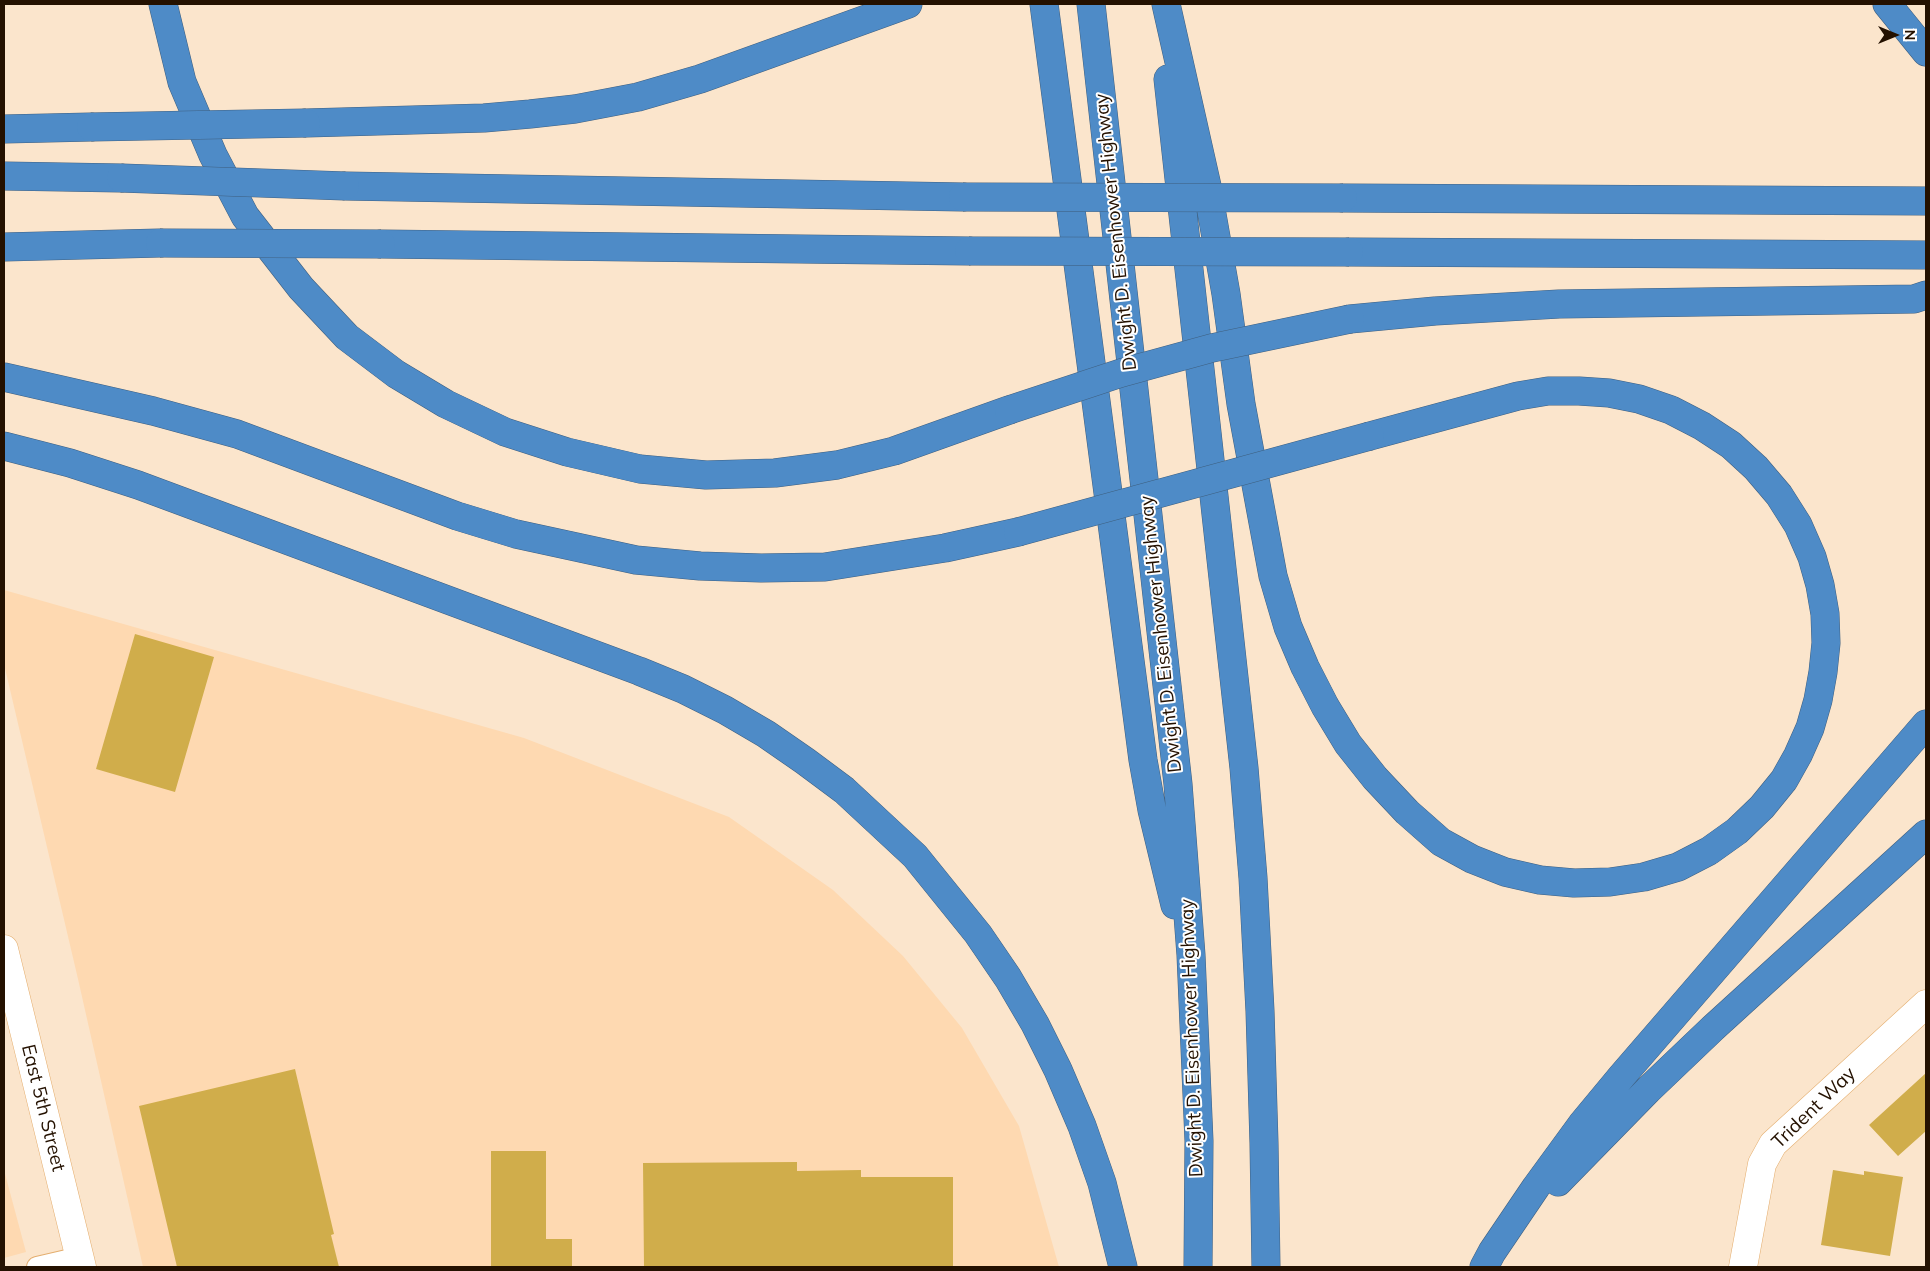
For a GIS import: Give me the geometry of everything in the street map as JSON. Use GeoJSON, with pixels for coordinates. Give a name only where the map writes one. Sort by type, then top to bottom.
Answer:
{"type":"FeatureCollection","features":[{"type":"Feature","properties":{"kind":"highway"},"geometry":{"type":"LineString","coordinates":[[163,4],[182,82],[213,155],[245,216],[301,288],[347,337],[396,374],[446,404],[505,432],[567,452],[640,469],[706,475],[775,473],[837,465],[894,451],[1121,373],[1212,348],[1350,320],[1435,311],[1559,304],[1920,297]]}},
{"type":"Feature","properties":{"kind":"highway"},"geometry":{"type":"LineString","coordinates":[[4,129],[484,118],[575,109],[638,97],[700,79],[908,4]]}},
{"type":"Feature","properties":{"kind":"highway"},"geometry":{"type":"LineString","coordinates":[[1044,4],[1144,760],[1162,859],[1191,955]]}},
{"type":"Feature","properties":{"kind":"highway","name":"Dwight D. Eisenhower Highway"},"geometry":{"type":"LineString","coordinates":[[1091,4],[1178,784],[1191,955],[1200,1141],[1198,1267]]}},
{"type":"Feature","properties":{"kind":"highway"},"geometry":{"type":"LineString","coordinates":[[1160,4],[1244,768],[1253,878],[1260,1011],[1266,1267]]}},
{"type":"Feature","properties":{"kind":"highway"},"geometry":{"type":"LineString","coordinates":[[4,377],[135,407],[237,434],[457,516],[516,534],[636,560],[761,568],[825,567],[945,548],[1018,532],[1370,436],[1518,396],[1548,391],[1586,391],[1639,399],[1671,410],[1702,426],[1724,440],[1756,468],[1779,495],[1798,525],[1812,557],[1820,585],[1825,614],[1824,672],[1810,728],[1798,755],[1784,780],[1762,807],[1737,831],[1709,851],[1678,867],[1644,877],[1610,882],[1574,883],[1540,880],[1505,872],[1472,859],[1441,842],[1406,812],[1375,778],[1348,744],[1305,668],[1288,627],[1273,576],[1241,404],[1226,294],[1207,186],[1166,4]]}},
{"type":"Feature","properties":{"kind":"highway"},"geometry":{"type":"LineString","coordinates":[[1887,4],[1926,52]]}},
{"type":"Feature","properties":{"kind":"highway"},"geometry":{"type":"LineString","coordinates":[[4,176],[345,186],[963,197],[1918,201]]}},
{"type":"Feature","properties":{"kind":"highway"},"geometry":{"type":"LineString","coordinates":[[4,246],[160,243],[381,244],[969,250],[1922,255]]}},
{"type":"Feature","properties":{"kind":"highway"},"geometry":{"type":"LineString","coordinates":[[4,446],[70,463],[138,485],[639,671],[683,689],[725,710],[766,734],[806,761],[844,790],[915,856],[978,934],[1008,978],[1039,1032],[1082,1126],[1102,1183],[1123,1267]]}},
{"type":"Feature","properties":{"kind":"highway"},"geometry":{"type":"LineString","coordinates":[[1488,1260],[1542,1179],[1582,1124],[1926,724]]}},
{"type":"Feature","properties":{"kind":"highway"},"geometry":{"type":"LineString","coordinates":[[1488,1260],[1584,1154],[1648,1090],[1713,1028],[1926,834]]}},
{"type":"Feature","properties":{"kind":"street","name":"East 5th Street"},"geometry":{"type":"LineString","coordinates":[[4,949],[81,1262]]}},
{"type":"Feature","properties":{"kind":"street","name":"Trident Way"},"geometry":{"type":"LineString","coordinates":[[1743,1267],[1762,1164],[1773,1144],[1926,1004]]}},
{"type":"Feature","properties":{"kind":"lane"},"geometry":{"type":"LineString","coordinates":[[37,1267],[81,1262]]}},
{"type":"Feature","properties":{"kind":"shaded area"},"geometry":{"type":"Polygon","coordinates":[[[4,590],[524,738],[729,817],[833,890],[903,956],[962,1028],[1019,1126],[1059,1267],[143,1267],[4,664],[4,590]]]}},
{"type":"Feature","properties":{"kind":"shaded area"},"geometry":{"type":"Polygon","coordinates":[[[4,1170],[26,1252],[4,1258],[4,1170]]]}},
{"type":"Feature","properties":{"kind":"building"},"geometry":{"type":"Polygon","coordinates":[[[135,634],[214,657],[175,792],[96,769],[135,634]]]}},
{"type":"Feature","properties":{"kind":"building"},"geometry":{"type":"Polygon","coordinates":[[[295,1069],[334,1234],[331,1235],[339,1267],[177,1267],[139,1106],[295,1069]]]}},
{"type":"Feature","properties":{"kind":"building"},"geometry":{"type":"Polygon","coordinates":[[[1926,1073],[1926,1131],[1898,1156],[1869,1125],[1926,1073]]]}},
{"type":"Feature","properties":{"kind":"building"},"geometry":{"type":"Polygon","coordinates":[[[491,1151],[546,1151],[546,1239],[572,1239],[572,1267],[491,1267],[491,1151]]]}},
{"type":"Feature","properties":{"kind":"building"},"geometry":{"type":"Polygon","coordinates":[[[797,1162],[797,1171],[861,1170],[861,1177],[953,1177],[953,1267],[644,1267],[643,1163],[797,1162]]]}},
{"type":"Feature","properties":{"kind":"building"},"geometry":{"type":"Polygon","coordinates":[[[1833,1170],[1864,1175],[1864,1171],[1903,1177],[1890,1256],[1821,1245],[1833,1170]]]}}]}
